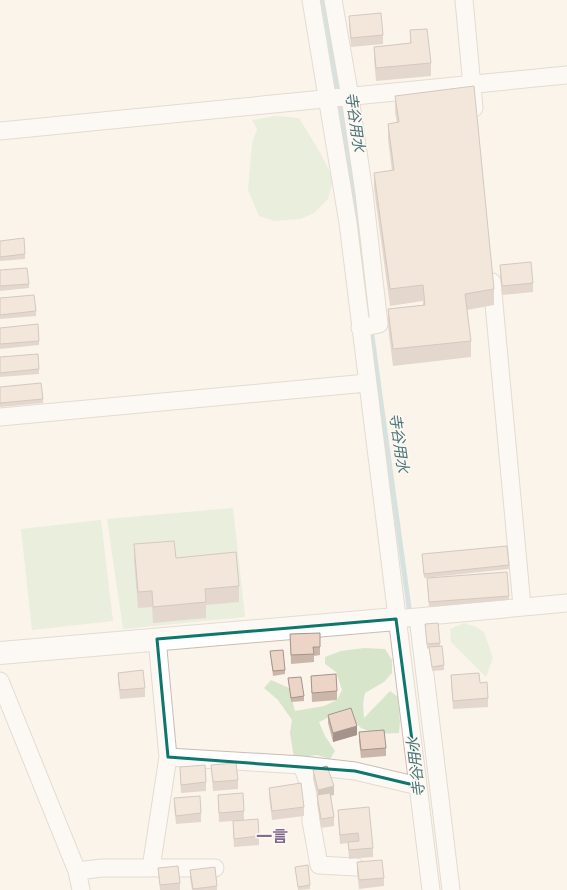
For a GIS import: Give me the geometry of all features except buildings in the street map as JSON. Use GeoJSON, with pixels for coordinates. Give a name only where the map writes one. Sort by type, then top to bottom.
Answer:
{"type":"FeatureCollection","features":[{"type":"Feature","properties":{"kind":"street"},"geometry":{"type":"LineString","coordinates":[[311,0],[348,224],[396,619],[431,890]]}},
{"type":"Feature","properties":{"kind":"street"},"geometry":{"type":"LineString","coordinates":[[333,0],[350,97],[364,193],[379,324],[360,328]]}},
{"type":"Feature","properties":{"kind":"street"},"geometry":{"type":"LineString","coordinates":[[464,0],[476,125]]}},
{"type":"Feature","properties":{"kind":"street"},"geometry":{"type":"LineString","coordinates":[[0,131],[567,75]]}},
{"type":"Feature","properties":{"kind":"street"},"geometry":{"type":"LineString","coordinates":[[490,266],[522,606]]}},
{"type":"Feature","properties":{"kind":"street"},"geometry":{"type":"LineString","coordinates":[[0,417],[367,383]]}},
{"type":"Feature","properties":{"kind":"street"},"geometry":{"type":"LineString","coordinates":[[0,653],[567,603]]}},
{"type":"Feature","properties":{"kind":"street"},"geometry":{"type":"LineString","coordinates":[[418,617],[451,890]]}},
{"type":"Feature","properties":{"kind":"street"},"geometry":{"type":"LineString","coordinates":[[151,868],[168,757],[157,639]]}},
{"type":"Feature","properties":{"kind":"street"},"geometry":{"type":"LineString","coordinates":[[0,682],[78,871],[81,890]]}},
{"type":"Feature","properties":{"kind":"street"},"geometry":{"type":"LineString","coordinates":[[168,757],[354,771],[418,786]]}},
{"type":"Feature","properties":{"kind":"street"},"geometry":{"type":"LineString","coordinates":[[302,766],[310,788],[311,821],[319,865],[356,866]]}},
{"type":"Feature","properties":{"kind":"street"},"geometry":{"type":"LineString","coordinates":[[78,871],[102,868],[214,868]]}},
{"type":"Feature","properties":{"kind":"highlighted area"},"geometry":{"type":"Polygon","coordinates":[[[396,619],[418,786],[355,771],[168,757],[157,639],[396,619]]]}},
{"type":"Feature","properties":{"kind":"green space"},"geometry":{"type":"Polygon","coordinates":[[[275,116],[299,118],[321,154],[333,179],[328,199],[314,213],[300,219],[275,221],[259,216],[248,190],[252,143],[257,129],[252,120],[275,116]]]}},
{"type":"Feature","properties":{"kind":"green space"},"geometry":{"type":"Polygon","coordinates":[[[233,508],[245,617],[123,629],[107,519],[233,508]]]}},
{"type":"Feature","properties":{"kind":"green space"},"geometry":{"type":"Polygon","coordinates":[[[101,520],[113,621],[32,630],[21,529],[101,520]]]}},
{"type":"Feature","properties":{"kind":"green space"},"geometry":{"type":"Polygon","coordinates":[[[464,623],[476,627],[484,632],[493,658],[486,677],[451,642],[450,629],[464,623]]]}},
{"type":"Feature","properties":{"kind":"green space"},"geometry":{"type":"Polygon","coordinates":[[[364,648],[385,649],[392,660],[392,673],[384,682],[365,693],[363,704],[364,718],[390,691],[398,697],[400,722],[399,733],[376,734],[361,728],[344,710],[319,722],[325,736],[335,751],[330,759],[317,755],[294,758],[290,733],[292,720],[278,700],[264,688],[271,680],[289,688],[295,711],[324,706],[337,700],[342,690],[336,672],[325,664],[325,657],[341,651],[364,648]]]}},
{"type":"Feature","properties":{"kind":"waterway","name":"寺谷用水"},"geometry":{"type":"LineString","coordinates":[[323,0],[341,109],[410,615]]}},
{"type":"Feature","properties":{"kind":"district","name":"一言"},"geometry":{"type":"Point","coordinates":[272,836]}}]}
